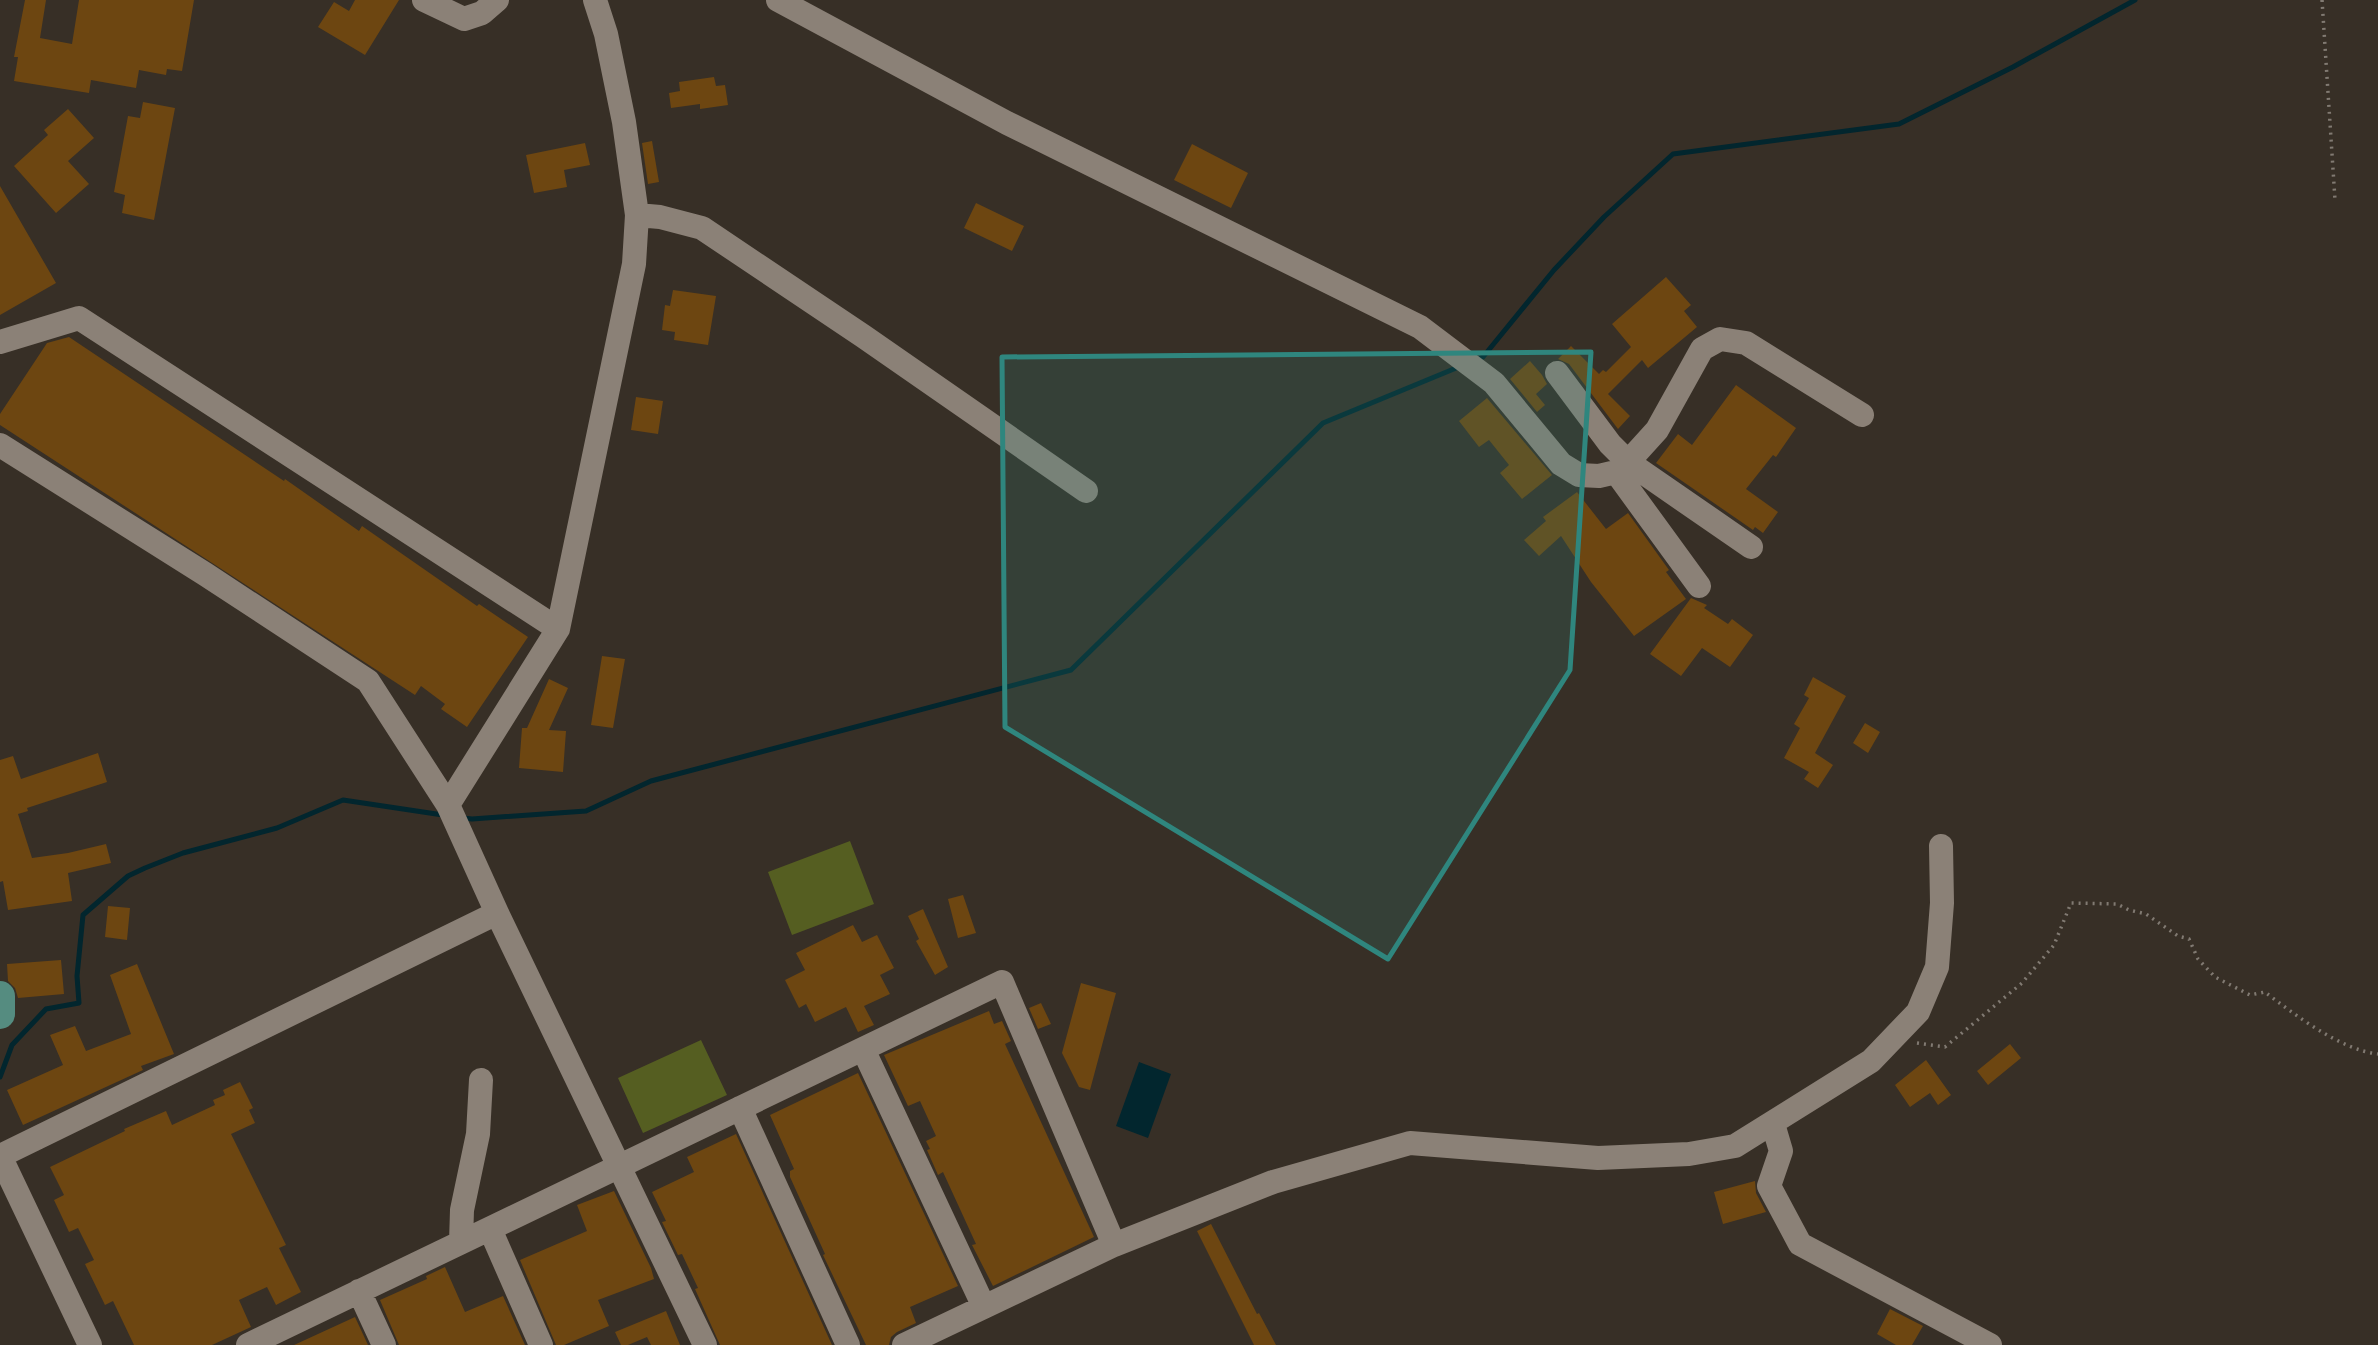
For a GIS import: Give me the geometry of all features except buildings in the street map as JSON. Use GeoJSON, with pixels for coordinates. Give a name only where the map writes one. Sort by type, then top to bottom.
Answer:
{"type":"FeatureCollection","features":[{"type":"Feature","properties":{"kind":"main road"},"geometry":{"type":"LineString","coordinates":[[0,996],[0,1014]]}},
{"type":"Feature","properties":{"kind":"street"},"geometry":{"type":"LineString","coordinates":[[424,0],[464,19],[482,13],[497,0]]}},
{"type":"Feature","properties":{"kind":"street"},"geometry":{"type":"LineString","coordinates":[[448,805],[558,629],[634,264],[637,215],[622,110],[606,34],[595,0]]}},
{"type":"Feature","properties":{"kind":"street"},"geometry":{"type":"LineString","coordinates":[[778,0],[1007,123],[1420,327],[1494,383],[1561,464],[1579,475],[1599,475],[1622,467],[1657,430],[1702,349],[1720,339],[1746,343],[1862,415]]}},
{"type":"Feature","properties":{"kind":"street"},"geometry":{"type":"LineString","coordinates":[[637,215],[660,217],[702,228],[1086,491]]}},
{"type":"Feature","properties":{"kind":"street"},"geometry":{"type":"LineString","coordinates":[[0,342],[79,318],[558,629]]}},
{"type":"Feature","properties":{"kind":"street"},"geometry":{"type":"LineString","coordinates":[[1557,373],[1610,444],[1699,586]]}},
{"type":"Feature","properties":{"kind":"street"},"geometry":{"type":"LineString","coordinates":[[0,445],[368,681],[448,805],[497,913],[705,1345]]}},
{"type":"Feature","properties":{"kind":"street"},"geometry":{"type":"LineString","coordinates":[[1622,467],[1751,547]]}},
{"type":"Feature","properties":{"kind":"street"},"geometry":{"type":"LineString","coordinates":[[904,1345],[1114,1245],[1273,1182],[1410,1143],[1598,1158],[1689,1154],[1735,1146],[1871,1061],[1918,1012],[1937,967],[1942,903],[1941,846]]}},
{"type":"Feature","properties":{"kind":"street"},"geometry":{"type":"LineString","coordinates":[[90,1345],[0,1156],[497,913]]}},
{"type":"Feature","properties":{"kind":"street"},"geometry":{"type":"LineString","coordinates":[[248,1345],[1002,982],[1114,1245]]}},
{"type":"Feature","properties":{"kind":"street"},"geometry":{"type":"LineString","coordinates":[[863,1049],[984,1307]]}},
{"type":"Feature","properties":{"kind":"street"},"geometry":{"type":"LineString","coordinates":[[461,1242],[462,1210],[478,1134],[481,1080]]}},
{"type":"Feature","properties":{"kind":"street"},"geometry":{"type":"LineString","coordinates":[[740,1108],[848,1345]]}},
{"type":"Feature","properties":{"kind":"street"},"geometry":{"type":"LineString","coordinates":[[1773,1124],[1781,1151],[1769,1186],[1800,1244],[1990,1345]]}},
{"type":"Feature","properties":{"kind":"street"},"geometry":{"type":"LineString","coordinates":[[489,1228],[541,1345]]}},
{"type":"Feature","properties":{"kind":"street"},"geometry":{"type":"LineString","coordinates":[[359,1291],[384,1345]]}},
{"type":"Feature","properties":{"kind":"path"},"geometry":{"type":"LineString","coordinates":[[2322,0],[2335,200]]}},
{"type":"Feature","properties":{"kind":"path"},"geometry":{"type":"LineString","coordinates":[[1891,1040],[1945,1047],[2022,983],[2054,944],[2071,903],[2085,902],[2117,904],[2146,914],[2178,936],[2189,939],[2198,959],[2215,977],[2250,995],[2265,992],[2331,1037],[2368,1053],[2378,1054]]}},
{"type":"Feature","properties":{"kind":"highlighted area"},"geometry":{"type":"Polygon","coordinates":[[[1591,352],[1570,670],[1388,959],[1005,727],[1002,357],[1591,352]]]}},
{"type":"Feature","properties":{"kind":"green space"},"geometry":{"type":"Polygon","coordinates":[[[850,841],[874,904],[792,935],[768,872],[850,841]]]}},
{"type":"Feature","properties":{"kind":"green space"},"geometry":{"type":"Polygon","coordinates":[[[701,1040],[727,1095],[643,1133],[618,1078],[701,1040]]]}},
{"type":"Feature","properties":{"kind":"water"},"geometry":{"type":"Polygon","coordinates":[[[1139,1062],[1171,1074],[1148,1138],[1116,1126],[1139,1062]]]}},
{"type":"Feature","properties":{"kind":"waterway"},"geometry":{"type":"LineString","coordinates":[[1476,360],[1483,357],[1554,270],[1604,217],[1673,154],[1899,124],[2013,67],[2135,0]]}},
{"type":"Feature","properties":{"kind":"waterway"},"geometry":{"type":"LineString","coordinates":[[463,818],[586,811],[651,781],[1071,670],[1323,423],[1461,366]]}},
{"type":"Feature","properties":{"kind":"waterway"},"geometry":{"type":"LineString","coordinates":[[0,1077],[12,1045],[46,1009],[79,1003],[77,976],[83,915],[128,876],[183,853],[277,828],[343,800],[443,815]]}}]}
